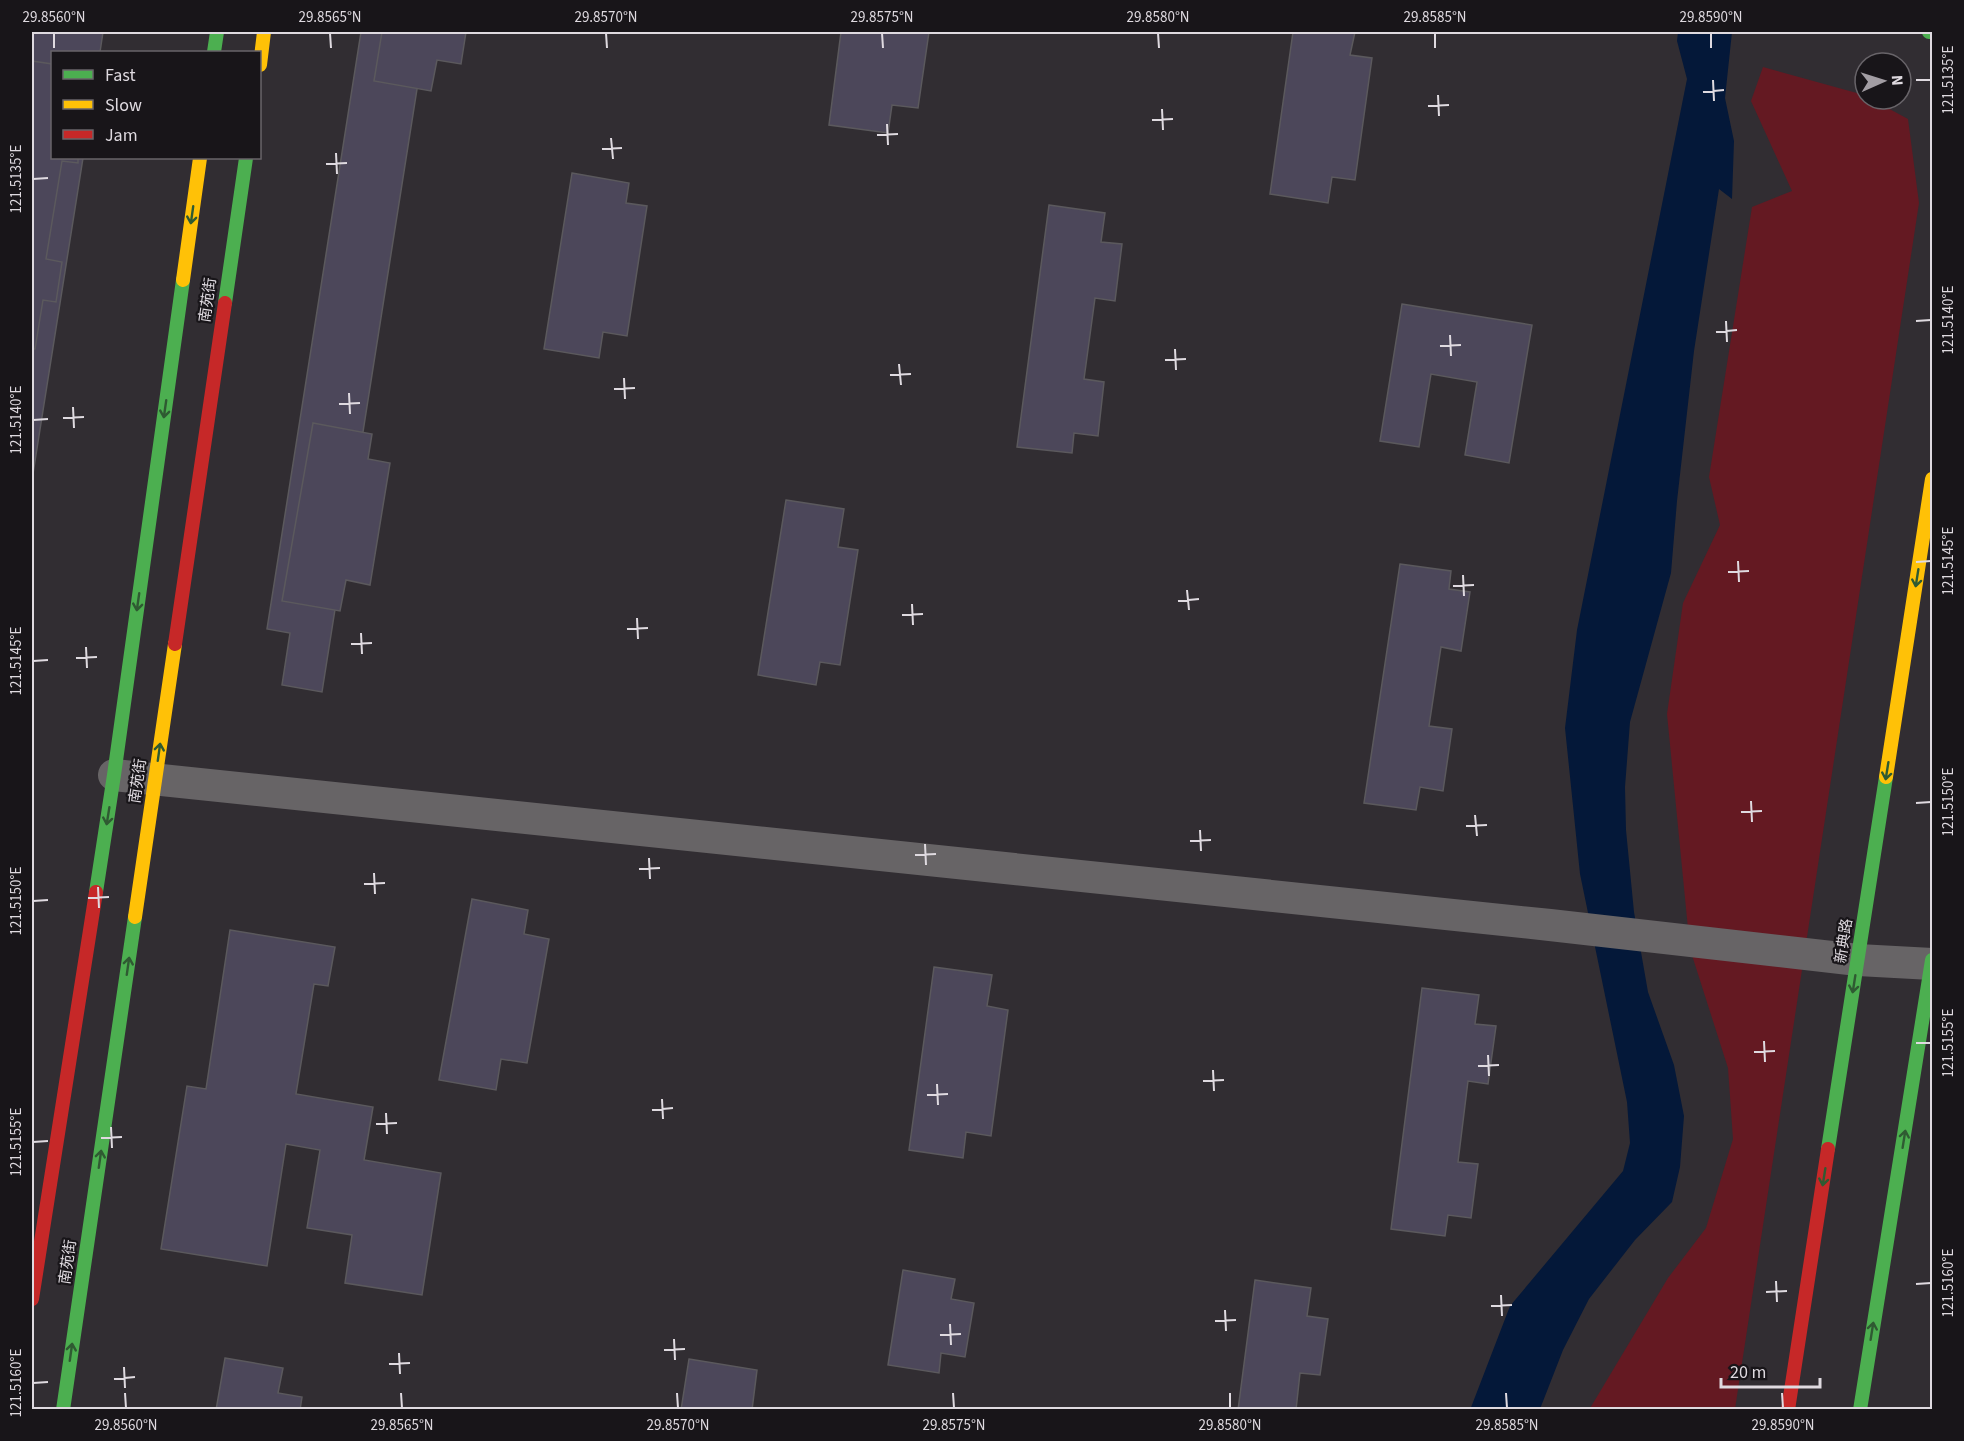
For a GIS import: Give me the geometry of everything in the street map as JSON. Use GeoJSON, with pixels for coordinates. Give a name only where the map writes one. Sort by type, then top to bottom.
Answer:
{"type":"FeatureCollection","features":[{"type":"Feature","properties":{"kind":"street"},"geometry":{"type":"LineString","coordinates":[[214,51],[217,32]]}},
{"type":"Feature","properties":{"kind":"street"},"geometry":{"type":"LineString","coordinates":[[261,57],[264,32]]}},
{"type":"Feature","properties":{"kind":"street","name":"南苑街"},"geometry":{"type":"LineString","coordinates":[[32,1299],[114,775],[200,159]]}},
{"type":"Feature","properties":{"kind":"street","name":"南苑街"},"geometry":{"type":"LineString","coordinates":[[63,1410],[246,159]]}},
{"type":"Feature","properties":{"kind":"street","name":"新典路"},"geometry":{"type":"LineString","coordinates":[[1788,1410],[1932,478]]}},
{"type":"Feature","properties":{"kind":"street"},"geometry":{"type":"LineString","coordinates":[[114,775],[1550,925],[1858,960],[1932,963],[1860,1410]]}},
{"type":"Feature","properties":{"kind":"shaded area"},"geometry":{"type":"Polygon","coordinates":[[[1763,67],[1853,92],[1853,111],[1893,111],[1908,119],[1919,203],[1735,1409],[1589,1410],[1668,1278],[1706,1228],[1733,1139],[1728,1068],[1690,949],[1667,714],[1683,603],[1720,525],[1709,477],[1752,207],[1792,191],[1751,101],[1763,67]]]}},
{"type":"Feature","properties":{"kind":"water"},"geometry":{"type":"Polygon","coordinates":[[[1678,32],[1732,32],[1725,98],[1734,141],[1732,199],[1719,189],[1694,351],[1671,573],[1630,722],[1625,787],[1626,830],[1634,912],[1648,992],[1674,1065],[1684,1116],[1680,1167],[1672,1202],[1635,1240],[1589,1299],[1563,1350],[1540,1409],[1470,1410],[1510,1306],[1623,1171],[1630,1143],[1627,1102],[1580,874],[1565,728],[1577,630],[1687,79],[1677,41],[1678,32]]]}},
{"type":"Feature","properties":{"kind":"building"},"geometry":{"type":"Polygon","coordinates":[[[32,32],[103,32],[100,51],[51,51],[51,159],[83,159],[32,480],[32,32]]]}},
{"type":"Feature","properties":{"kind":"building"},"geometry":{"type":"Polygon","coordinates":[[[361,32],[426,32],[322,692],[282,685],[290,633],[267,629],[361,32]]]}},
{"type":"Feature","properties":{"kind":"building"},"geometry":{"type":"Polygon","coordinates":[[[382,32],[466,32],[461,64],[437,60],[431,91],[374,81],[382,32]]]}},
{"type":"Feature","properties":{"kind":"building"},"geometry":{"type":"Polygon","coordinates":[[[841,32],[929,32],[918,108],[892,105],[888,133],[829,125],[841,32]]]}},
{"type":"Feature","properties":{"kind":"building"},"geometry":{"type":"Polygon","coordinates":[[[1293,32],[1355,32],[1350,55],[1372,58],[1355,180],[1332,177],[1328,203],[1270,194],[1293,32]]]}},
{"type":"Feature","properties":{"kind":"building"},"geometry":{"type":"Polygon","coordinates":[[[32,61],[51,64],[51,159],[78,159],[78,163],[62,161],[46,259],[62,262],[56,302],[43,300],[35,349],[32,349],[32,61]]]}},
{"type":"Feature","properties":{"kind":"building"},"geometry":{"type":"Polygon","coordinates":[[[572,173],[629,183],[626,203],[647,206],[627,336],[603,332],[599,358],[544,349],[572,173]]]}},
{"type":"Feature","properties":{"kind":"building"},"geometry":{"type":"Polygon","coordinates":[[[1049,205],[1105,213],[1101,242],[1122,244],[1115,301],[1095,298],[1084,379],[1104,382],[1098,436],[1074,433],[1072,453],[1017,447],[1049,205]]]}},
{"type":"Feature","properties":{"kind":"building"},"geometry":{"type":"Polygon","coordinates":[[[1402,304],[1532,325],[1509,463],[1465,455],[1477,382],[1431,374],[1419,447],[1380,441],[1402,304]]]}},
{"type":"Feature","properties":{"kind":"building"},"geometry":{"type":"Polygon","coordinates":[[[313,423],[372,434],[368,459],[390,463],[370,585],[346,580],[340,611],[282,601],[313,423]]]}},
{"type":"Feature","properties":{"kind":"building"},"geometry":{"type":"Polygon","coordinates":[[[786,500],[844,509],[838,547],[858,550],[840,665],[820,662],[816,685],[758,675],[786,500]]]}},
{"type":"Feature","properties":{"kind":"building"},"geometry":{"type":"Polygon","coordinates":[[[1400,564],[1451,571],[1449,589],[1470,592],[1461,651],[1441,647],[1429,726],[1452,729],[1443,791],[1420,787],[1416,810],[1364,803],[1400,564]]]}},
{"type":"Feature","properties":{"kind":"building"},"geometry":{"type":"Polygon","coordinates":[[[472,899],[528,910],[524,934],[549,939],[527,1063],[501,1059],[496,1090],[439,1080],[472,899]]]}},
{"type":"Feature","properties":{"kind":"building"},"geometry":{"type":"Polygon","coordinates":[[[230,930],[335,947],[328,986],[314,984],[296,1094],[373,1107],[364,1160],[441,1173],[422,1295],[345,1283],[352,1235],[307,1228],[320,1150],[286,1144],[267,1266],[161,1249],[187,1086],[206,1089],[230,930]]]}},
{"type":"Feature","properties":{"kind":"building"},"geometry":{"type":"Polygon","coordinates":[[[934,967],[992,975],[987,1006],[1008,1010],[991,1136],[966,1132],[963,1158],[909,1150],[934,967]]]}},
{"type":"Feature","properties":{"kind":"building"},"geometry":{"type":"Polygon","coordinates":[[[1422,988],[1479,995],[1475,1024],[1496,1026],[1488,1084],[1468,1081],[1458,1162],[1478,1164],[1471,1218],[1448,1215],[1445,1236],[1391,1229],[1422,988]]]}},
{"type":"Feature","properties":{"kind":"building"},"geometry":{"type":"Polygon","coordinates":[[[903,1270],[955,1279],[951,1299],[974,1303],[965,1357],[941,1353],[939,1373],[888,1365],[903,1270]]]}},
{"type":"Feature","properties":{"kind":"building"},"geometry":{"type":"Polygon","coordinates":[[[1255,1280],[1311,1288],[1307,1316],[1328,1319],[1320,1375],[1300,1373],[1296,1410],[1238,1410],[1255,1280]]]}},
{"type":"Feature","properties":{"kind":"building"},"geometry":{"type":"Polygon","coordinates":[[[225,1358],[283,1368],[278,1393],[302,1397],[300,1410],[216,1410],[225,1358]]]}},
{"type":"Feature","properties":{"kind":"building"},"geometry":{"type":"Polygon","coordinates":[[[689,1359],[757,1370],[752,1410],[681,1410],[689,1359]]]}},
{"type":"Feature","properties":{"kind":"traffic: fast"},"geometry":{"type":"LineString","coordinates":[[214,51],[217,32]]}},
{"type":"Feature","properties":{"kind":"traffic: fast"},"geometry":{"type":"LineString","coordinates":[[225,303],[246,159]]}},
{"type":"Feature","properties":{"kind":"traffic: fast"},"geometry":{"type":"LineString","coordinates":[[96,892],[183,280]]}},
{"type":"Feature","properties":{"kind":"traffic: fast"},"geometry":{"type":"LineString","coordinates":[[1828,1149],[1886,777]]}},
{"type":"Feature","properties":{"kind":"traffic: fast"},"geometry":{"type":"LineString","coordinates":[[63,1410],[135,917]]}},
{"type":"Feature","properties":{"kind":"traffic: fast"},"geometry":{"type":"LineString","coordinates":[[1860,1410],[1932,960]]}},
{"type":"Feature","properties":{"kind":"traffic: slow"},"geometry":{"type":"LineString","coordinates":[[261,57],[264,32]]}},
{"type":"Feature","properties":{"kind":"traffic: slow"},"geometry":{"type":"LineString","coordinates":[[183,280],[200,159]]}},
{"type":"Feature","properties":{"kind":"traffic: slow"},"geometry":{"type":"LineString","coordinates":[[1886,777],[1932,479]]}},
{"type":"Feature","properties":{"kind":"traffic: slow"},"geometry":{"type":"LineString","coordinates":[[135,917],[175,644]]}},
{"type":"Feature","properties":{"kind":"traffic: jam"},"geometry":{"type":"LineString","coordinates":[[175,644],[225,303]]}},
{"type":"Feature","properties":{"kind":"traffic: jam"},"geometry":{"type":"LineString","coordinates":[[32,1299],[96,892]]}},
{"type":"Feature","properties":{"kind":"traffic: jam"},"geometry":{"type":"LineString","coordinates":[[1788,1410],[1828,1149]]}}]}
